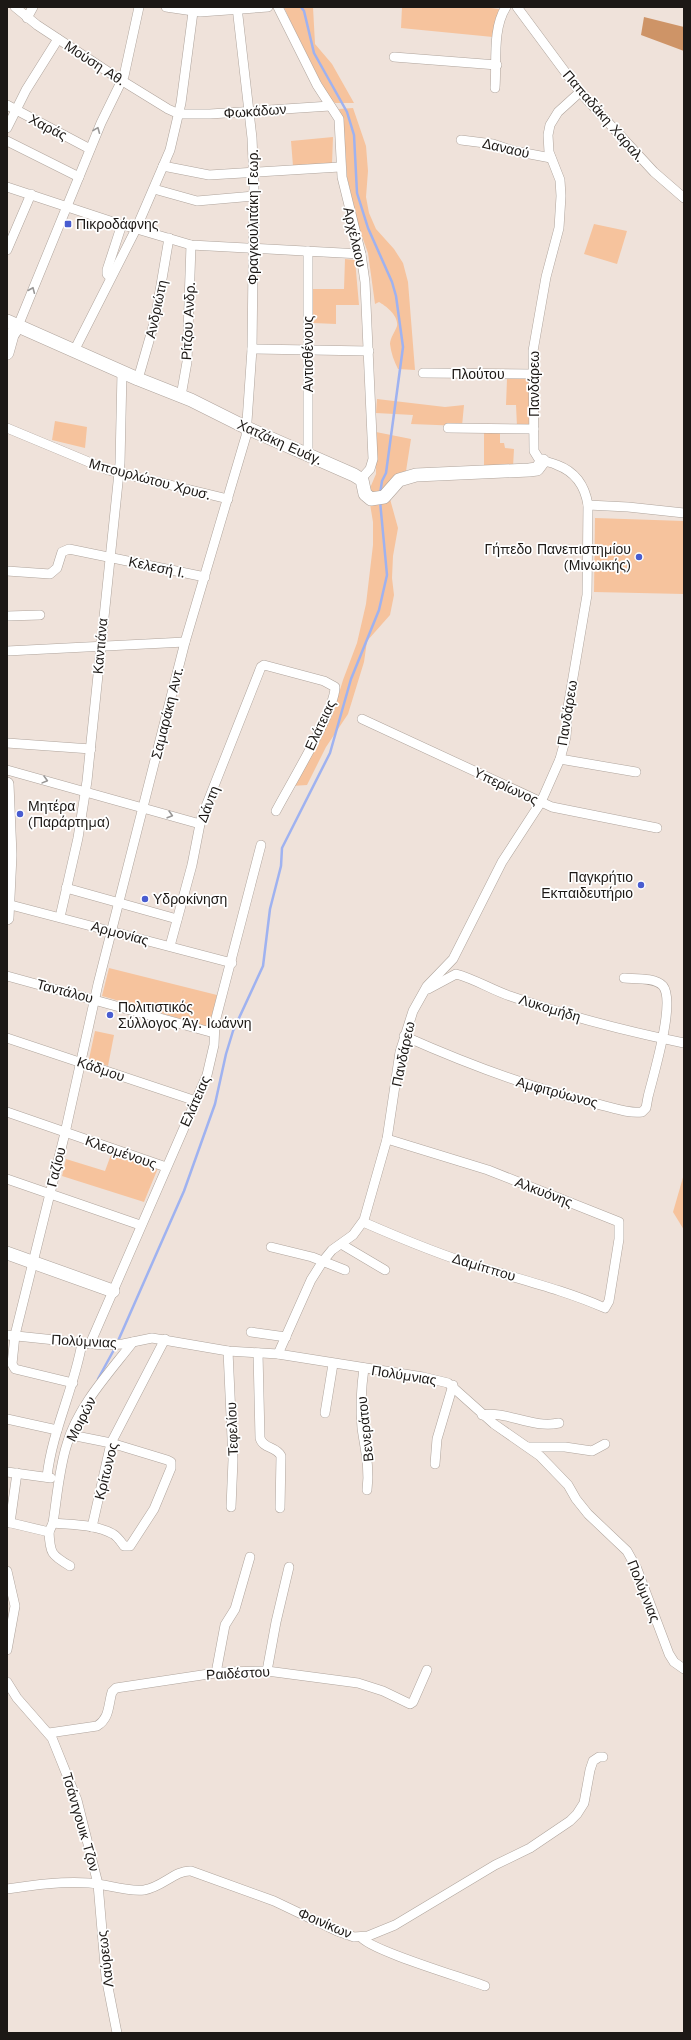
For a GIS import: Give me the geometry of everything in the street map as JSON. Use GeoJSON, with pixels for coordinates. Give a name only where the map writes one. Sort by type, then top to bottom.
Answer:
{"type":"FeatureCollection","features":[{"type":"Feature","properties":{"kind":"street","name":"Μούση Αθ."},"geometry":{"type":"LineString","coordinates":[[15,7],[27,18],[58,39],[179,114]]}},
{"type":"Feature","properties":{"kind":"street"},"geometry":{"type":"LineString","coordinates":[[27,18],[33,7]]}},
{"type":"Feature","properties":{"kind":"street"},"geometry":{"type":"LineString","coordinates":[[7,354],[12,335],[12,323],[67,206],[105,112],[122,80],[127,67],[139,7]]}},
{"type":"Feature","properties":{"kind":"street"},"geometry":{"type":"LineString","coordinates":[[166,7],[193,12],[268,7]]}},
{"type":"Feature","properties":{"kind":"street","name":"Αρχέλαου"},"geometry":{"type":"LineString","coordinates":[[278,7],[301,55],[330,106],[337,114],[339,122],[340,167],[365,282],[373,459],[370,469],[360,479]]}},
{"type":"Feature","properties":{"kind":"street"},"geometry":{"type":"LineString","coordinates":[[495,88],[499,28],[506,7]]}},
{"type":"Feature","properties":{"kind":"street","name":"Παπαδάκη Χαραλ."},"geometry":{"type":"LineString","coordinates":[[517,7],[580,92],[654,172],[684,198]]}},
{"type":"Feature","properties":{"kind":"street","name":"Φραγκουλιτάκη Γεωρ."},"geometry":{"type":"LineString","coordinates":[[238,9],[254,173],[252,349],[247,428]]}},
{"type":"Feature","properties":{"kind":"street"},"geometry":{"type":"LineString","coordinates":[[74,350],[110,277],[136,229],[154,189],[174,136],[179,114],[193,12]]}},
{"type":"Feature","properties":{"kind":"street"},"geometry":{"type":"LineString","coordinates":[[7,128],[15,110],[58,39]]}},
{"type":"Feature","properties":{"kind":"street"},"geometry":{"type":"LineString","coordinates":[[394,57],[497,65]]}},
{"type":"Feature","properties":{"kind":"street","name":"Πανδάρεω"},"geometry":{"type":"LineString","coordinates":[[278,1354],[311,1280],[323,1260],[332,1250],[353,1235],[363,1222],[387,1138],[398,1063],[410,1016],[423,993],[453,959],[502,862],[541,802],[560,759],[566,738],[568,707],[587,595],[588,505],[587,498],[579,479],[560,466],[543,462],[534,451],[532,374],[533,351],[538,320],[560,217],[560,180],[551,158],[548,140],[552,120],[562,108],[580,92]]}},
{"type":"Feature","properties":{"kind":"street","name":"Χαράς"},"geometry":{"type":"LineString","coordinates":[[7,105],[90,149]]}},
{"type":"Feature","properties":{"kind":"street","name":"Φωκάδων"},"geometry":{"type":"LineString","coordinates":[[179,114],[202,114],[330,106]]}},
{"type":"Feature","properties":{"kind":"street","name":"Δαναού"},"geometry":{"type":"LineString","coordinates":[[461,140],[493,144],[514,151],[551,158]]}},
{"type":"Feature","properties":{"kind":"street"},"geometry":{"type":"LineString","coordinates":[[7,141],[78,177]]}},
{"type":"Feature","properties":{"kind":"street"},"geometry":{"type":"LineString","coordinates":[[163,166],[204,175],[340,167]]}},
{"type":"Feature","properties":{"kind":"street"},"geometry":{"type":"LineString","coordinates":[[7,187],[136,229],[191,245],[360,254]]}},
{"type":"Feature","properties":{"kind":"street"},"geometry":{"type":"LineString","coordinates":[[154,189],[197,201],[254,196]]}},
{"type":"Feature","properties":{"kind":"street"},"geometry":{"type":"LineString","coordinates":[[7,250],[30,194]]}},
{"type":"Feature","properties":{"kind":"street"},"geometry":{"type":"LineString","coordinates":[[110,277],[107,274],[107,270],[122,224]]}},
{"type":"Feature","properties":{"kind":"street","name":"Ανδριώτη"},"geometry":{"type":"LineString","coordinates":[[138,379],[155,320],[169,238]]}},
{"type":"Feature","properties":{"kind":"street","name":"Ρίτζου Ανδρ."},"geometry":{"type":"LineString","coordinates":[[181,396],[187,362],[191,245]]}},
{"type":"Feature","properties":{"kind":"street","name":"Αντισθένους"},"geometry":{"type":"LineString","coordinates":[[308,252],[308,456]]}},
{"type":"Feature","properties":{"kind":"street","name":"Χατζάκη Ευάγ."},"geometry":{"type":"LineString","coordinates":[[12,323],[138,379],[181,396],[247,428],[360,479]]}},
{"type":"Feature","properties":{"kind":"street"},"geometry":{"type":"LineString","coordinates":[[252,349],[369,351]]}},
{"type":"Feature","properties":{"kind":"street","name":"Καντιάνα"},"geometry":{"type":"LineString","coordinates":[[60,917],[86,791],[109,556],[119,473],[122,372]]}},
{"type":"Feature","properties":{"kind":"street","name":"Πλούτου"},"geometry":{"type":"LineString","coordinates":[[423,373],[532,374]]}},
{"type":"Feature","properties":{"kind":"street","name":"Μπουρλώτου Χρυσ."},"geometry":{"type":"LineString","coordinates":[[7,428],[83,461],[119,473],[228,499]]}},
{"type":"Feature","properties":{"kind":"street","name":"Σαμαράκη Αντ."},"geometry":{"type":"LineString","coordinates":[[96,999],[111,931],[185,642],[228,499],[247,428]]}},
{"type":"Feature","properties":{"kind":"street"},"geometry":{"type":"LineString","coordinates":[[448,428],[534,428]]}},
{"type":"Feature","properties":{"kind":"street"},"geometry":{"type":"LineString","coordinates":[[360,479],[367,497],[378,499],[385,496],[399,480],[409,476],[459,472],[529,470],[537,469],[543,462]]}},
{"type":"Feature","properties":{"kind":"street"},"geometry":{"type":"LineString","coordinates":[[588,505],[628,507],[684,514]]}},
{"type":"Feature","properties":{"kind":"street","name":"Κελεσή Ι."},"geometry":{"type":"LineString","coordinates":[[7,571],[50,574],[56,568],[62,552],[66,550],[109,556],[205,577]]}},
{"type":"Feature","properties":{"kind":"street"},"geometry":{"type":"LineString","coordinates":[[7,616],[40,615]]}},
{"type":"Feature","properties":{"kind":"street"},"geometry":{"type":"LineString","coordinates":[[7,651],[185,642]]}},
{"type":"Feature","properties":{"kind":"street","name":"Ελάτειας"},"geometry":{"type":"LineString","coordinates":[[261,667],[264,665],[324,681],[335,687],[333,699],[321,726],[276,811]]}},
{"type":"Feature","properties":{"kind":"street","name":"Δάντη"},"geometry":{"type":"LineString","coordinates":[[170,946],[192,865],[200,824],[261,667]]}},
{"type":"Feature","properties":{"kind":"street","name":"Υπερίωνος"},"geometry":{"type":"LineString","coordinates":[[362,719],[541,802],[562,810],[657,828]]}},
{"type":"Feature","properties":{"kind":"street"},"geometry":{"type":"LineString","coordinates":[[7,743],[90,749]]}},
{"type":"Feature","properties":{"kind":"street"},"geometry":{"type":"LineString","coordinates":[[560,759],[636,772]]}},
{"type":"Feature","properties":{"kind":"street"},"geometry":{"type":"LineString","coordinates":[[7,770],[200,824]]}},
{"type":"Feature","properties":{"kind":"street"},"geometry":{"type":"LineString","coordinates":[[7,784],[10,855],[7,918]]}},
{"type":"Feature","properties":{"kind":"street","name":"Ελάτειας"},"geometry":{"type":"LineString","coordinates":[[46,1477],[49,1458],[57,1430],[86,1344],[113,1291],[140,1225],[209,1069],[215,1022],[232,963],[261,845]]}},
{"type":"Feature","properties":{"kind":"street"},"geometry":{"type":"LineString","coordinates":[[66,888],[177,919]]}},
{"type":"Feature","properties":{"kind":"street","name":"Αρμονίας"},"geometry":{"type":"LineString","coordinates":[[8,904],[232,963]]}},
{"type":"Feature","properties":{"kind":"street","name":"Λυκομήδη"},"geometry":{"type":"LineString","coordinates":[[423,993],[456,974],[508,996],[548,1009],[622,1030],[684,1043]]}},
{"type":"Feature","properties":{"kind":"street","name":"Ταντάλου"},"geometry":{"type":"LineString","coordinates":[[7,976],[96,999],[214,1033]]}},
{"type":"Feature","properties":{"kind":"street","name":"Αμφιτρύωνος"},"geometry":{"type":"LineString","coordinates":[[404,1036],[506,1078],[583,1100],[640,1112],[646,1108],[668,1010],[666,994],[663,986],[652,981],[624,978]]}},
{"type":"Feature","properties":{"kind":"street","name":"Γαζίου"},"geometry":{"type":"LineString","coordinates":[[73,1383],[13,1367],[11,1335],[34,1264],[96,999]]}},
{"type":"Feature","properties":{"kind":"street","name":"Κάδμου"},"geometry":{"type":"LineString","coordinates":[[7,1038],[196,1101]]}},
{"type":"Feature","properties":{"kind":"street","name":"Κλεομένους"},"geometry":{"type":"LineString","coordinates":[[7,1112],[166,1167]]}},
{"type":"Feature","properties":{"kind":"street","name":"Αλκυόνης"},"geometry":{"type":"LineString","coordinates":[[387,1138],[488,1170],[619,1222],[620,1240],[606,1306]]}},
{"type":"Feature","properties":{"kind":"street"},"geometry":{"type":"LineString","coordinates":[[7,1179],[140,1225]]}},
{"type":"Feature","properties":{"kind":"street","name":"Δαμίππου"},"geometry":{"type":"LineString","coordinates":[[363,1222],[425,1248],[479,1267],[563,1290],[605,1308],[606,1306]]}},
{"type":"Feature","properties":{"kind":"street"},"geometry":{"type":"LineString","coordinates":[[341,1244],[385,1270]]}},
{"type":"Feature","properties":{"kind":"street"},"geometry":{"type":"LineString","coordinates":[[271,1247],[323,1260],[345,1270]]}},
{"type":"Feature","properties":{"kind":"street"},"geometry":{"type":"LineString","coordinates":[[7,1253],[34,1264],[113,1291]]}},
{"type":"Feature","properties":{"kind":"street"},"geometry":{"type":"LineString","coordinates":[[251,1332],[286,1336]]}},
{"type":"Feature","properties":{"kind":"street","name":"Πολύμνιας"},"geometry":{"type":"LineString","coordinates":[[11,1335],[86,1344],[109,1345],[149,1338],[165,1339],[228,1351],[278,1354],[438,1380],[452,1385],[482,1415],[540,1456],[568,1485],[582,1506],[633,1559],[668,1654],[674,1662],[684,1669]]}},
{"type":"Feature","properties":{"kind":"street","name":"Κρίτωνος"},"geometry":{"type":"LineString","coordinates":[[92,1527],[111,1443],[165,1339]]}},
{"type":"Feature","properties":{"kind":"street","name":"Μοιρών"},"geometry":{"type":"LineString","coordinates":[[49,1532],[53,1523],[59,1480],[67,1444],[85,1406],[106,1375],[133,1342]]}},
{"type":"Feature","properties":{"kind":"street","name":"Τεφελίου"},"geometry":{"type":"LineString","coordinates":[[228,1351],[233,1460],[231,1507]]}},
{"type":"Feature","properties":{"kind":"street"},"geometry":{"type":"LineString","coordinates":[[258,1353],[259,1433],[262,1443],[277,1450],[280,1456],[280,1508]]}},
{"type":"Feature","properties":{"kind":"street"},"geometry":{"type":"LineString","coordinates":[[325,1413],[333,1364]]}},
{"type":"Feature","properties":{"kind":"street","name":"Βενεράτου"},"geometry":{"type":"LineString","coordinates":[[364,1368],[360,1394],[369,1473],[367,1490]]}},
{"type":"Feature","properties":{"kind":"street"},"geometry":{"type":"LineString","coordinates":[[435,1464],[437,1439],[452,1385]]}},
{"type":"Feature","properties":{"kind":"street"},"geometry":{"type":"LineString","coordinates":[[482,1415],[491,1414],[539,1424],[559,1423]]}},
{"type":"Feature","properties":{"kind":"street"},"geometry":{"type":"LineString","coordinates":[[7,1419],[57,1430]]}},
{"type":"Feature","properties":{"kind":"street"},"geometry":{"type":"LineString","coordinates":[[53,1523],[92,1527],[114,1534],[124,1546],[130,1546],[154,1509],[172,1468],[171,1462],[167,1460],[111,1443],[71,1435]]}},
{"type":"Feature","properties":{"kind":"street"},"geometry":{"type":"LineString","coordinates":[[528,1447],[565,1447],[592,1451],[605,1444]]}},
{"type":"Feature","properties":{"kind":"street"},"geometry":{"type":"LineString","coordinates":[[7,1472],[59,1480]]}},
{"type":"Feature","properties":{"kind":"street"},"geometry":{"type":"LineString","coordinates":[[17,1473],[9,1522],[49,1532],[51,1552],[58,1559],[70,1566]]}},
{"type":"Feature","properties":{"kind":"street"},"geometry":{"type":"LineString","coordinates":[[216,1673],[225,1625],[235,1609],[250,1557]]}},
{"type":"Feature","properties":{"kind":"street"},"geometry":{"type":"LineString","coordinates":[[267,1671],[276,1622],[289,1567]]}},
{"type":"Feature","properties":{"kind":"street"},"geometry":{"type":"LineString","coordinates":[[7,1571],[15,1606],[7,1650]]}},
{"type":"Feature","properties":{"kind":"street","name":"Ραιδέστου"},"geometry":{"type":"LineString","coordinates":[[49,1733],[97,1726],[102,1723],[109,1712],[112,1692],[116,1688],[216,1673],[267,1671],[358,1683],[383,1691],[410,1704],[413,1702],[428,1670]]}},
{"type":"Feature","properties":{"kind":"street","name":"Τσάντγουικ Τζον"},"geometry":{"type":"LineString","coordinates":[[7,1682],[16,1698],[49,1733],[61,1756],[77,1800],[98,1884]]}},
{"type":"Feature","properties":{"kind":"street","name":"Φοινίκων"},"geometry":{"type":"LineString","coordinates":[[7,1889],[59,1884],[98,1884],[126,1890],[145,1890],[160,1885],[181,1872],[191,1871],[270,1899],[337,1931],[360,1937],[375,1934],[401,1921],[495,1865],[530,1848],[570,1821],[577,1814],[584,1803],[587,1779],[594,1761],[603,1756]]}},
{"type":"Feature","properties":{"kind":"street","name":"Λαύρεως"},"geometry":{"type":"LineString","coordinates":[[98,1884],[106,1977],[117,2033]]}},
{"type":"Feature","properties":{"kind":"street"},"geometry":{"type":"LineString","coordinates":[[360,1937],[364,1942],[390,1953],[485,1986]]}},
{"type":"Feature","properties":{"kind":"shaded area"},"geometry":{"type":"Polygon","coordinates":[[[284,7],[313,7],[315,44],[332,64],[354,103],[335,103],[329,97],[303,50],[284,7]]]}},
{"type":"Feature","properties":{"kind":"shaded area"},"geometry":{"type":"Polygon","coordinates":[[[402,7],[483,7],[499,9],[493,37],[401,28],[402,7]]]}},
{"type":"Feature","properties":{"kind":"shaded area"},"geometry":{"type":"Polygon","coordinates":[[[644,17],[684,27],[684,51],[641,35],[644,17]]]}},
{"type":"Feature","properties":{"kind":"shaded area"},"geometry":{"type":"Polygon","coordinates":[[[353,108],[366,146],[368,171],[366,197],[369,213],[376,229],[394,249],[403,263],[408,282],[415,370],[398,369],[390,344],[397,326],[396,319],[394,315],[382,304],[379,302],[375,304],[368,253],[359,228],[347,177],[344,131],[339,109],[353,108]]]}},
{"type":"Feature","properties":{"kind":"shaded area"},"geometry":{"type":"Polygon","coordinates":[[[333,137],[332,164],[293,166],[291,141],[333,137]]]}},
{"type":"Feature","properties":{"kind":"shaded area"},"geometry":{"type":"Polygon","coordinates":[[[594,224],[627,231],[617,264],[584,254],[594,224]]]}},
{"type":"Feature","properties":{"kind":"shaded area"},"geometry":{"type":"Polygon","coordinates":[[[345,259],[355,260],[359,305],[336,305],[336,324],[313,323],[312,289],[344,289],[345,259]]]}},
{"type":"Feature","properties":{"kind":"shaded area"},"geometry":{"type":"Polygon","coordinates":[[[507,379],[529,379],[531,426],[517,426],[516,405],[506,405],[507,379]]]}},
{"type":"Feature","properties":{"kind":"shaded area"},"geometry":{"type":"Polygon","coordinates":[[[377,399],[445,407],[464,405],[462,426],[411,424],[413,415],[376,413],[377,399]]]}},
{"type":"Feature","properties":{"kind":"shaded area"},"geometry":{"type":"Polygon","coordinates":[[[55,421],[87,427],[85,448],[52,440],[55,421]]]}},
{"type":"Feature","properties":{"kind":"shaded area"},"geometry":{"type":"Polygon","coordinates":[[[484,431],[500,431],[500,443],[504,443],[505,448],[514,449],[513,467],[484,467],[484,431]]]}},
{"type":"Feature","properties":{"kind":"shaded area"},"geometry":{"type":"Polygon","coordinates":[[[376,432],[411,439],[406,471],[399,473],[384,493],[373,497],[370,488],[376,474],[376,432]]]}},
{"type":"Feature","properties":{"kind":"shaded area"},"geometry":{"type":"Polygon","coordinates":[[[390,499],[398,528],[393,556],[392,578],[394,595],[390,615],[367,641],[364,662],[348,714],[326,747],[307,785],[292,786],[332,716],[343,680],[357,643],[366,604],[373,545],[373,522],[370,504],[390,499]]]}},
{"type":"Feature","properties":{"kind":"shaded area","name":"Γήπεδο Πανεπιστημίου (Μινωικής)"},"geometry":{"type":"Polygon","coordinates":[[[595,518],[684,521],[684,594],[594,592],[595,518]]]}},
{"type":"Feature","properties":{"kind":"shaded area"},"geometry":{"type":"Polygon","coordinates":[[[109,968],[217,995],[209,1027],[102,996],[109,968]]]}},
{"type":"Feature","properties":{"kind":"shaded area"},"geometry":{"type":"Polygon","coordinates":[[[95,1031],[114,1035],[108,1066],[89,1059],[95,1031]]]}},
{"type":"Feature","properties":{"kind":"shaded area"},"geometry":{"type":"Polygon","coordinates":[[[112,1152],[158,1168],[144,1202],[62,1176],[66,1159],[105,1171],[112,1152]]]}},
{"type":"Feature","properties":{"kind":"shaded area"},"geometry":{"type":"Polygon","coordinates":[[[684,1174],[684,1230],[673,1212],[684,1174]]]}},
{"type":"Feature","properties":{"kind":"waterway"},"geometry":{"type":"LineString","coordinates":[[301,7],[304,11],[314,53],[347,112],[354,135],[357,193],[368,228],[392,282],[396,296],[403,347],[386,473],[382,481],[380,494]]}},
{"type":"Feature","properties":{"kind":"waterway"},"geometry":{"type":"LineString","coordinates":[[118,1341],[184,1191],[215,1104],[226,1054],[233,1031],[263,966],[270,909],[281,866],[282,848],[330,753],[351,679],[379,610],[387,575],[380,501]]}},
{"type":"Feature","properties":{"kind":"waterway"},"geometry":{"type":"LineString","coordinates":[[98,1379],[116,1346]]}},
{"type":"Feature","properties":{"kind":"place","name":"Πικροδάφνης"},"geometry":{"type":"Point","coordinates":[68,224]}},
{"type":"Feature","properties":{"kind":"place","name":"Γήπεδο Πανεπιστημίου (Μινωικής)"},"geometry":{"type":"Point","coordinates":[639,557]}},
{"type":"Feature","properties":{"kind":"place","name":"Μητέρα (Παράρτημα)"},"geometry":{"type":"Point","coordinates":[20,814]}},
{"type":"Feature","properties":{"kind":"place","name":"Παγκρήτιο Εκπαιδευτήριο"},"geometry":{"type":"Point","coordinates":[641,885]}},
{"type":"Feature","properties":{"kind":"place","name":"Υδροκίνηση"},"geometry":{"type":"Point","coordinates":[145,899]}},
{"type":"Feature","properties":{"kind":"place","name":"Πολιτιστικός Σύλλογος Άγ. Ιωάννη"},"geometry":{"type":"Point","coordinates":[110,1015]}}]}
